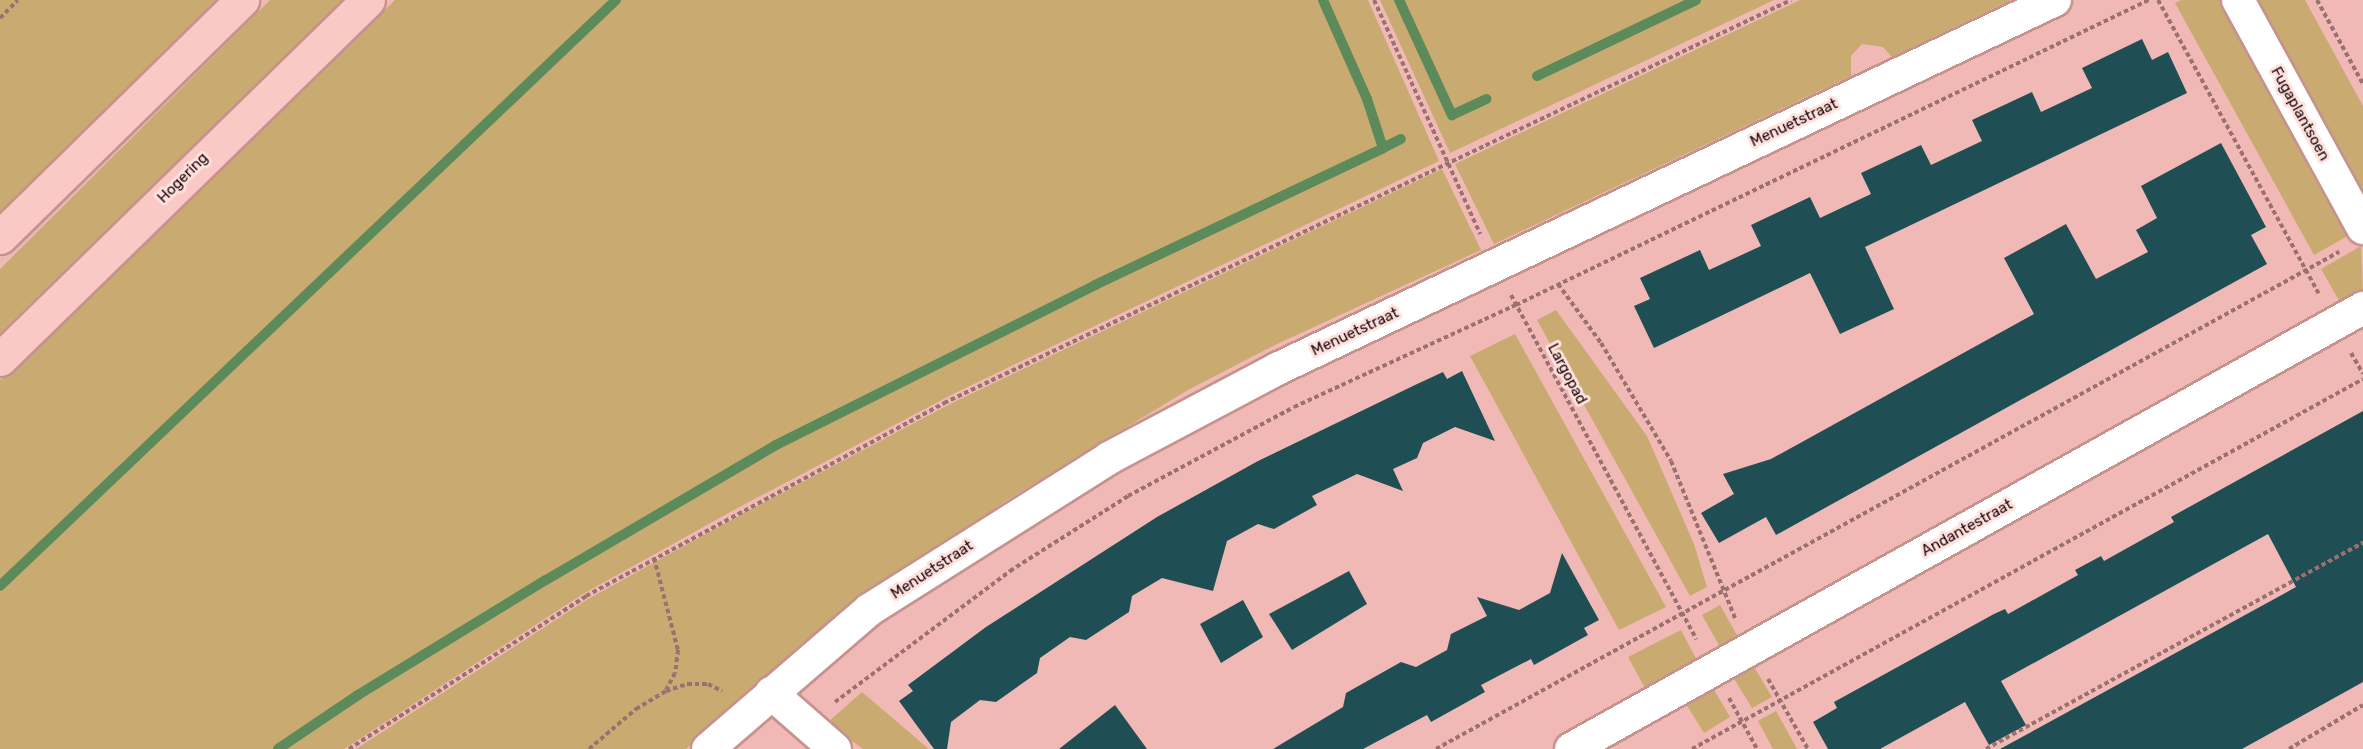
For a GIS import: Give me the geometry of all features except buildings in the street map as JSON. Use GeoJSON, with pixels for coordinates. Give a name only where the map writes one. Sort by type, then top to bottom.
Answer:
{"type":"FeatureCollection","features":[{"type":"Feature","properties":{"kind":"highway"},"geometry":{"type":"LineString","coordinates":[[0,237],[242,0]]}},
{"type":"Feature","properties":{"kind":"highway","name":"Hogering"},"geometry":{"type":"LineString","coordinates":[[0,358],[368,0]]}},
{"type":"Feature","properties":{"kind":"street","name":"Menuetstraat"},"geometry":{"type":"LineString","coordinates":[[708,749],[869,610],[1109,458],[1277,369],[2055,0]]}},
{"type":"Feature","properties":{"kind":"street","name":"Fugaplantsoen"},"geometry":{"type":"LineString","coordinates":[[2238,0],[2354,239]]}},
{"type":"Feature","properties":{"kind":"street","name":"Andantestraat"},"geometry":{"type":"LineString","coordinates":[[1571,749],[2363,308]]}},
{"type":"Feature","properties":{"kind":"street"},"geometry":{"type":"LineString","coordinates":[[771,693],[835,749]]}},
{"type":"Feature","properties":{"kind":"path"},"geometry":{"type":"LineString","coordinates":[[0,18],[18,0]]}},
{"type":"Feature","properties":{"kind":"path","name":"Largopad"},"geometry":{"type":"LineString","coordinates":[[1374,0],[1446,163],[1495,265],[1757,749]]}},
{"type":"Feature","properties":{"kind":"path"},"geometry":{"type":"LineString","coordinates":[[349,749],[586,596],[944,403],[1791,0]]}},
{"type":"Feature","properties":{"kind":"path"},"geometry":{"type":"LineString","coordinates":[[806,725],[893,655],[1010,571],[1128,495],[1294,407],[1516,305],[2149,0]]}},
{"type":"Feature","properties":{"kind":"path"},"geometry":{"type":"LineString","coordinates":[[2157,0],[2363,374]]}},
{"type":"Feature","properties":{"kind":"path"},"geometry":{"type":"LineString","coordinates":[[2318,0],[2363,84]]}},
{"type":"Feature","properties":{"kind":"path"},"geometry":{"type":"LineString","coordinates":[[1436,749],[2306,271],[2354,239]]}},
{"type":"Feature","properties":{"kind":"path"},"geometry":{"type":"LineString","coordinates":[[1558,283],[1624,378],[1671,461],[1722,593],[1750,649],[1808,749]]}},
{"type":"Feature","properties":{"kind":"path"},"geometry":{"type":"LineString","coordinates":[[1692,749],[2363,379]]}},
{"type":"Feature","properties":{"kind":"path"},"geometry":{"type":"LineString","coordinates":[[1986,749],[2363,543]]}},
{"type":"Feature","properties":{"kind":"path"},"geometry":{"type":"LineString","coordinates":[[654,558],[678,650],[675,673],[666,691]]}},
{"type":"Feature","properties":{"kind":"path"},"geometry":{"type":"LineString","coordinates":[[589,749],[636,709],[666,691],[687,684],[708,684],[724,692],[746,714]]}},
{"type":"Feature","properties":{"kind":"path"},"geometry":{"type":"LineString","coordinates":[[2289,749],[2363,705]]}},
{"type":"Feature","properties":{"kind":"shaded area"},"geometry":{"type":"Polygon","coordinates":[[[0,0],[218,0],[0,217],[0,0]]]}},
{"type":"Feature","properties":{"kind":"shaded area"},"geometry":{"type":"Polygon","coordinates":[[[270,0],[343,0],[0,333],[0,269],[270,0]]]}},
{"type":"Feature","properties":{"kind":"shaded area"},"geometry":{"type":"Polygon","coordinates":[[[395,0],[1368,0],[1439,161],[953,394],[734,510],[583,594],[344,749],[0,749],[0,380],[395,0]]]}},
{"type":"Feature","properties":{"kind":"shaded area"},"geometry":{"type":"Polygon","coordinates":[[[1380,0],[1774,0],[1450,153],[1380,0]]]}},
{"type":"Feature","properties":{"kind":"shaded area"},"geometry":{"type":"Polygon","coordinates":[[[1800,0],[2011,0],[1892,57],[1883,47],[1862,44],[1851,56],[1851,76],[1494,244],[1455,164],[1800,0]]]}},
{"type":"Feature","properties":{"kind":"shaded area"},"geometry":{"type":"Polygon","coordinates":[[[2181,0],[2226,0],[2353,233],[2314,255],[2175,3],[2181,0]]]}},
{"type":"Feature","properties":{"kind":"shaded area"},"geometry":{"type":"Polygon","coordinates":[[[2252,0],[2305,0],[2363,106],[2363,200],[2252,0]]]}},
{"type":"Feature","properties":{"kind":"shaded area"},"geometry":{"type":"Polygon","coordinates":[[[1442,169],[1481,250],[1275,345],[1188,390],[1007,500],[856,604],[686,749],[356,749],[588,599],[742,514],[954,402],[1442,169]]]}},
{"type":"Feature","properties":{"kind":"shaded area"},"geometry":{"type":"Polygon","coordinates":[[[2361,246],[2363,292],[2341,304],[2321,269],[2361,246]]]}},
{"type":"Feature","properties":{"kind":"shaded area"},"geometry":{"type":"Polygon","coordinates":[[[1556,310],[1647,436],[1694,544],[1707,587],[1690,596],[1537,320],[1556,310]]]}},
{"type":"Feature","properties":{"kind":"shaded area"},"geometry":{"type":"Polygon","coordinates":[[[1515,334],[1666,607],[1619,630],[1470,356],[1515,334]]]}},
{"type":"Feature","properties":{"kind":"shaded area"},"geometry":{"type":"Polygon","coordinates":[[[1720,605],[1738,637],[1720,647],[1702,615],[1720,605]]]}},
{"type":"Feature","properties":{"kind":"shaded area"},"geometry":{"type":"Polygon","coordinates":[[[1681,630],[1697,660],[1645,688],[1628,657],[1681,630]]]}},
{"type":"Feature","properties":{"kind":"shaded area"},"geometry":{"type":"Polygon","coordinates":[[[1753,665],[1772,697],[1752,708],[1733,677],[1753,665]]]}},
{"type":"Feature","properties":{"kind":"shaded area"},"geometry":{"type":"Polygon","coordinates":[[[1713,688],[1730,717],[1704,733],[1686,704],[1713,688]]]}},
{"type":"Feature","properties":{"kind":"shaded area"},"geometry":{"type":"Polygon","coordinates":[[[862,692],[929,749],[863,749],[827,723],[862,692]]]}},
{"type":"Feature","properties":{"kind":"shaded area"},"geometry":{"type":"Polygon","coordinates":[[[1776,711],[1797,749],[1773,749],[1758,721],[1776,711]]]}},
{"type":"Feature","properties":{"kind":"waterway"},"geometry":{"type":"LineString","coordinates":[[0,586],[616,0]]}},
{"type":"Feature","properties":{"kind":"waterway"},"geometry":{"type":"LineString","coordinates":[[278,749],[358,695],[546,580],[776,445],[1095,285],[1383,148],[1367,99],[1323,0]]}},
{"type":"Feature","properties":{"kind":"waterway"},"geometry":{"type":"LineString","coordinates":[[1399,0],[1452,115],[1486,99]]}},
{"type":"Feature","properties":{"kind":"waterway"},"geometry":{"type":"LineString","coordinates":[[1537,76],[1696,0]]}},
{"type":"Feature","properties":{"kind":"waterway"},"geometry":{"type":"LineString","coordinates":[[1383,148],[1401,139]]}}]}
